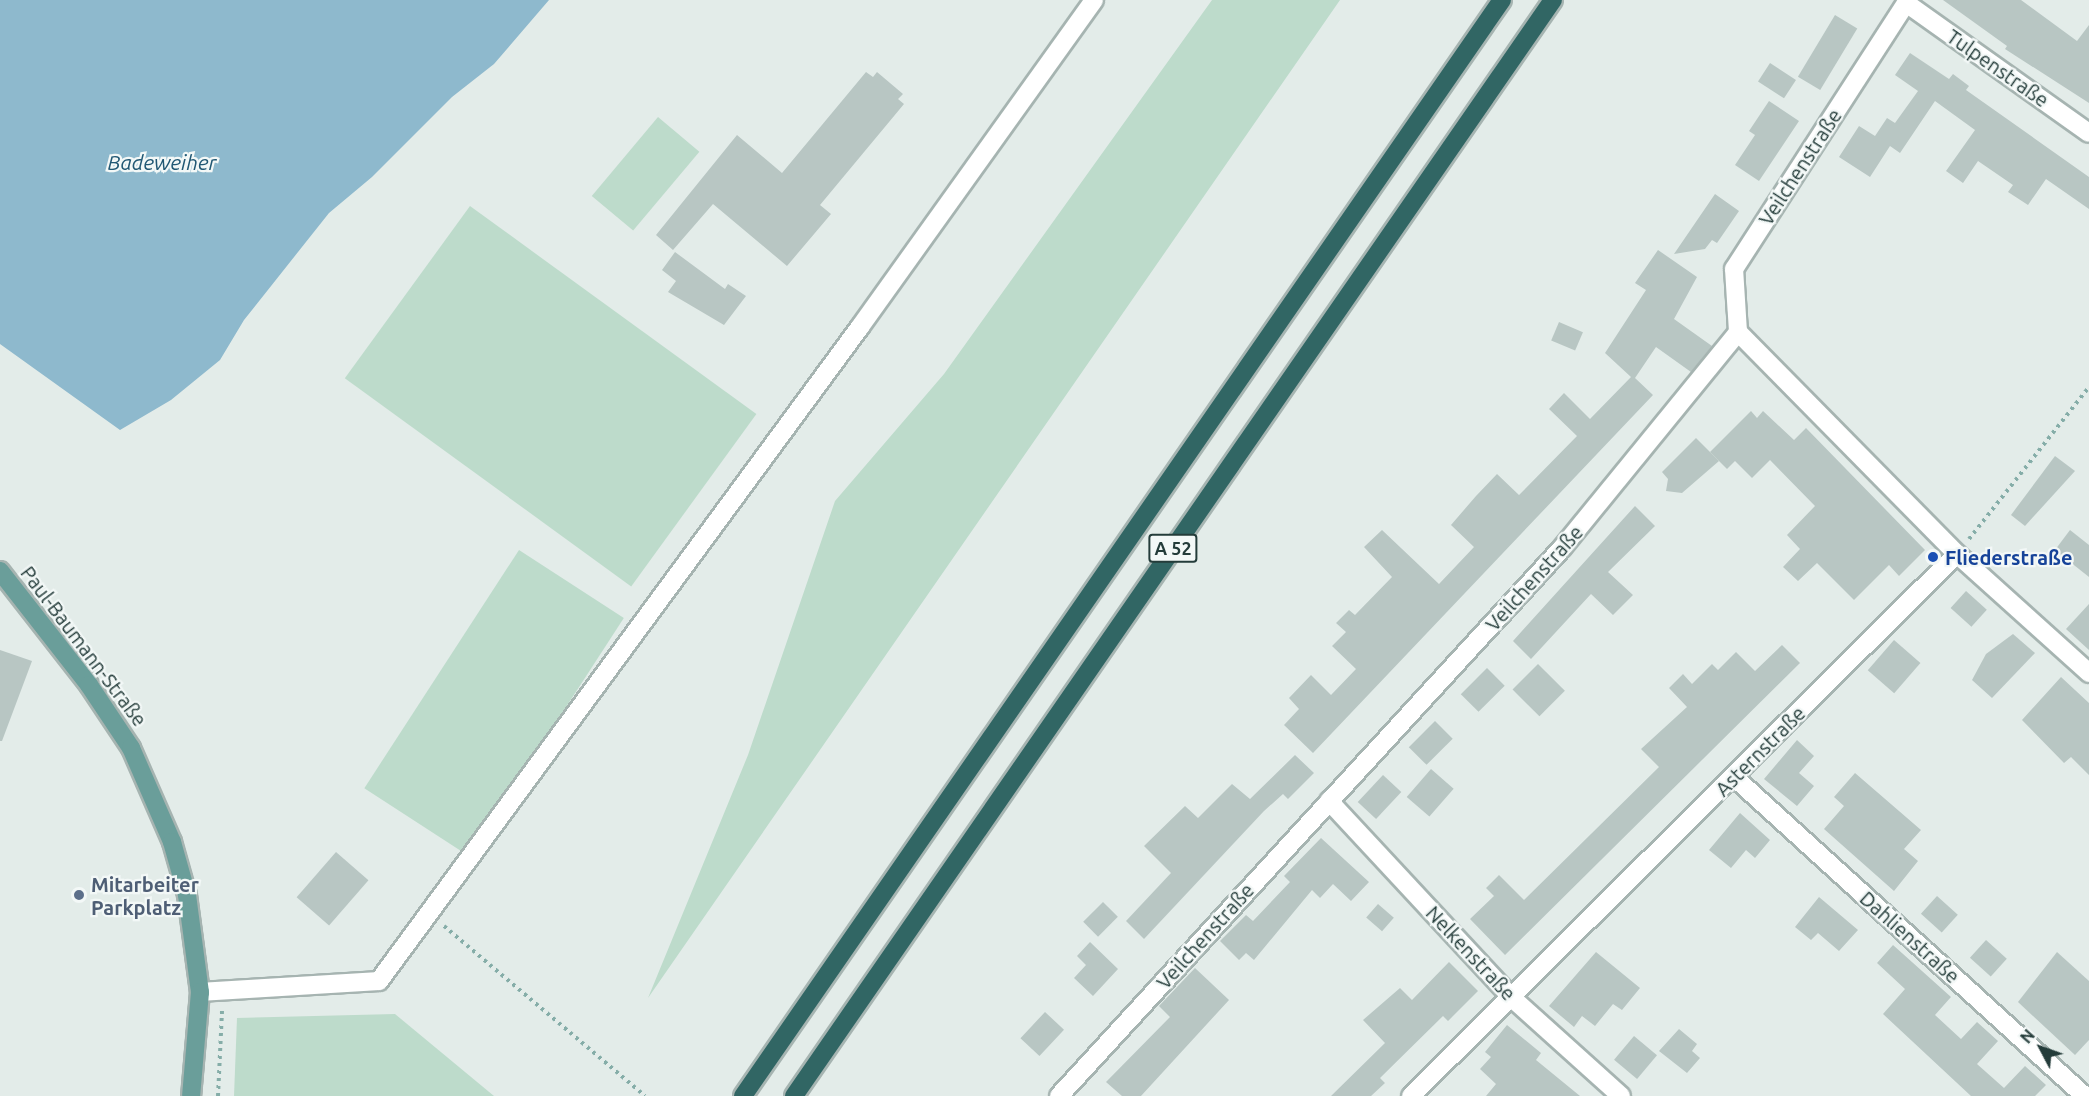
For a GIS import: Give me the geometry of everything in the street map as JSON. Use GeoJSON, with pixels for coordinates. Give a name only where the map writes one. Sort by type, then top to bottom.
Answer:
{"type":"FeatureCollection","features":[{"type":"Feature","properties":{"kind":"highway","name":"A 52"},"geometry":{"type":"LineString","coordinates":[[743,1096],[1502,0]]}},
{"type":"Feature","properties":{"kind":"highway","name":"A 52"},"geometry":{"type":"LineString","coordinates":[[794,1096],[1553,0]]}},
{"type":"Feature","properties":{"kind":"main road","name":"Paul-Baumann-Straße"},"geometry":{"type":"LineString","coordinates":[[0,571],[89,685],[131,748],[155,796],[187,895],[200,992],[191,1096]]}},
{"type":"Feature","properties":{"kind":"street"},"geometry":{"type":"LineString","coordinates":[[200,992],[379,981],[430,915],[1094,0]]}},
{"type":"Feature","properties":{"kind":"street","name":"Tulpenstraße"},"geometry":{"type":"LineString","coordinates":[[1907,2],[2089,133]]}},
{"type":"Feature","properties":{"kind":"street","name":"Veilchenstraße"},"geometry":{"type":"LineString","coordinates":[[1059,1096],[1562,548],[1738,333],[1734,269],[1907,2]]}},
{"type":"Feature","properties":{"kind":"street"},"geometry":{"type":"LineString","coordinates":[[1738,333],[1957,554],[2089,673]]}},
{"type":"Feature","properties":{"kind":"street","name":"Asternstraße"},"geometry":{"type":"LineString","coordinates":[[1411,1096],[1957,554]]}},
{"type":"Feature","properties":{"kind":"street","name":"Dahlienstraße"},"geometry":{"type":"LineString","coordinates":[[1734,777],[2085,1096]]}},
{"type":"Feature","properties":{"kind":"street","name":"Nelkenstraße"},"geometry":{"type":"LineString","coordinates":[[1329,801],[1511,997],[1621,1096]]}},
{"type":"Feature","properties":{"kind":"path"},"geometry":{"type":"LineString","coordinates":[[1957,554],[2089,387]]}},
{"type":"Feature","properties":{"kind":"path"},"geometry":{"type":"LineString","coordinates":[[430,915],[645,1096]]}},
{"type":"Feature","properties":{"kind":"green space"},"geometry":{"type":"Polygon","coordinates":[[[1212,0],[1340,0],[648,998],[748,755],[835,501],[944,374],[1212,0]]]}},
{"type":"Feature","properties":{"kind":"green space"},"geometry":{"type":"Polygon","coordinates":[[[658,117],[699,152],[633,231],[592,196],[658,117]]]}},
{"type":"Feature","properties":{"kind":"green space"},"geometry":{"type":"Polygon","coordinates":[[[470,206],[756,414],[631,586],[345,378],[470,206]]]}},
{"type":"Feature","properties":{"kind":"green space"},"geometry":{"type":"Polygon","coordinates":[[[519,550],[624,618],[469,856],[364,788],[519,550]]]}},
{"type":"Feature","properties":{"kind":"green space"},"geometry":{"type":"Polygon","coordinates":[[[395,1014],[494,1096],[234,1096],[237,1018],[395,1014]]]}},
{"type":"Feature","properties":{"kind":"water","name":"Badeweiher"},"geometry":{"type":"Polygon","coordinates":[[[0,0],[549,0],[494,64],[452,97],[372,177],[329,213],[244,320],[220,360],[171,400],[120,430],[0,344],[0,0]]]}},
{"type":"Feature","properties":{"kind":"building"},"geometry":{"type":"Polygon","coordinates":[[[1943,0],[2021,0],[2077,41],[2089,25],[2089,103],[2005,49],[2007,46],[1943,0]]]}},
{"type":"Feature","properties":{"kind":"building"},"geometry":{"type":"Polygon","coordinates":[[[1835,15],[1857,28],[1820,90],[1798,77],[1835,15]]]}},
{"type":"Feature","properties":{"kind":"building"},"geometry":{"type":"Polygon","coordinates":[[[1910,53],[1949,79],[1953,74],[1969,86],[1966,90],[2089,177],[2089,209],[2046,179],[2028,205],[2008,192],[2013,185],[1978,161],[1963,183],[1946,171],[1975,130],[1935,101],[1900,153],[1890,146],[1870,177],[1839,157],[1859,126],[1875,136],[1887,118],[1895,123],[1918,91],[1895,75],[1910,53]]]}},
{"type":"Feature","properties":{"kind":"building"},"geometry":{"type":"Polygon","coordinates":[[[1770,63],[1796,80],[1784,98],[1758,81],[1770,63]]]}},
{"type":"Feature","properties":{"kind":"building"},"geometry":{"type":"Polygon","coordinates":[[[866,72],[873,77],[877,72],[903,94],[898,99],[904,104],[820,205],[831,214],[787,266],[713,204],[673,250],[656,235],[737,135],[782,173],[866,72]]]}},
{"type":"Feature","properties":{"kind":"building"},"geometry":{"type":"Polygon","coordinates":[[[1769,101],[1799,121],[1759,181],[1735,165],[1755,135],[1749,131],[1769,101]]]}},
{"type":"Feature","properties":{"kind":"building"},"geometry":{"type":"Polygon","coordinates":[[[1715,194],[1739,211],[1717,243],[1712,240],[1705,249],[1674,254],[1715,194]]]}},
{"type":"Feature","properties":{"kind":"building"},"geometry":{"type":"Polygon","coordinates":[[[1658,250],[1697,277],[1674,319],[1712,346],[1691,372],[1656,347],[1635,378],[1653,395],[1313,753],[1284,725],[1299,709],[1289,698],[1311,675],[1331,695],[1356,669],[1332,646],[1346,632],[1336,623],[1349,610],[1355,615],[1392,577],[1364,547],[1382,530],[1439,584],[1474,547],[1451,525],[1476,496],[1497,474],[1519,495],[1577,436],[1549,409],[1564,393],[1590,419],[1631,377],[1605,353],[1646,290],[1635,283],[1658,250]]]}},
{"type":"Feature","properties":{"kind":"building"},"geometry":{"type":"Polygon","coordinates":[[[675,252],[725,289],[728,284],[746,296],[724,325],[668,292],[676,281],[662,270],[675,252]]]}},
{"type":"Feature","properties":{"kind":"building"},"geometry":{"type":"Polygon","coordinates":[[[1559,322],[1583,332],[1575,351],[1551,340],[1559,322]]]}},
{"type":"Feature","properties":{"kind":"building"},"geometry":{"type":"Polygon","coordinates":[[[1751,411],[1757,418],[1763,411],[1794,440],[1806,428],[1925,550],[1899,576],[1889,565],[1854,600],[1817,563],[1798,581],[1783,567],[1800,549],[1787,535],[1815,506],[1770,460],[1752,478],[1735,461],[1727,469],[1710,452],[1751,411]]]}},
{"type":"Feature","properties":{"kind":"building"},"geometry":{"type":"Polygon","coordinates":[[[1696,438],[1719,461],[1682,493],[1666,491],[1668,479],[1662,472],[1696,438]]]}},
{"type":"Feature","properties":{"kind":"building"},"geometry":{"type":"Polygon","coordinates":[[[2055,456],[2075,471],[2025,526],[2011,515],[2055,456]]]}},
{"type":"Feature","properties":{"kind":"building"},"geometry":{"type":"Polygon","coordinates":[[[1635,506],[1655,526],[1608,572],[1633,595],[1613,615],[1591,594],[1531,659],[1513,641],[1635,506]]]}},
{"type":"Feature","properties":{"kind":"building"},"geometry":{"type":"Polygon","coordinates":[[[2070,530],[2089,545],[2089,577],[2055,550],[2070,530]]]}},
{"type":"Feature","properties":{"kind":"building"},"geometry":{"type":"Polygon","coordinates":[[[1966,591],[1987,610],[1971,627],[1951,608],[1966,591]]]}},
{"type":"Feature","properties":{"kind":"building"},"geometry":{"type":"Polygon","coordinates":[[[2089,604],[2089,650],[2066,629],[2089,604]]]}},
{"type":"Feature","properties":{"kind":"building"},"geometry":{"type":"Polygon","coordinates":[[[2013,634],[2035,653],[1992,698],[1972,680],[1986,654],[2013,634]]]}},
{"type":"Feature","properties":{"kind":"building"},"geometry":{"type":"Polygon","coordinates":[[[1894,640],[1920,663],[1894,693],[1868,670],[1894,640]]]}},
{"type":"Feature","properties":{"kind":"building"},"geometry":{"type":"Polygon","coordinates":[[[1782,645],[1800,663],[1505,955],[1470,919],[1494,896],[1486,888],[1499,875],[1524,900],[1659,767],[1641,749],[1687,707],[1669,688],[1683,674],[1692,684],[1712,664],[1718,670],[1736,652],[1755,671],[1782,645]]]}},
{"type":"Feature","properties":{"kind":"building"},"geometry":{"type":"Polygon","coordinates":[[[0,650],[32,661],[2,741],[0,741],[0,650]]]}},
{"type":"Feature","properties":{"kind":"building"},"geometry":{"type":"Polygon","coordinates":[[[1538,664],[1565,691],[1539,716],[1513,689],[1538,664]]]}},
{"type":"Feature","properties":{"kind":"building"},"geometry":{"type":"Polygon","coordinates":[[[1487,668],[1505,686],[1479,712],[1461,694],[1487,668]]]}},
{"type":"Feature","properties":{"kind":"building"},"geometry":{"type":"Polygon","coordinates":[[[2061,677],[2089,703],[2089,775],[2071,757],[2064,763],[2022,720],[2061,677]]]}},
{"type":"Feature","properties":{"kind":"building"},"geometry":{"type":"Polygon","coordinates":[[[1435,721],[1453,739],[1427,765],[1409,747],[1435,721]]]}},
{"type":"Feature","properties":{"kind":"building"},"geometry":{"type":"Polygon","coordinates":[[[1797,740],[1814,756],[1799,773],[1814,786],[1797,806],[1764,779],[1797,740]]]}},
{"type":"Feature","properties":{"kind":"building"},"geometry":{"type":"Polygon","coordinates":[[[1295,755],[1314,773],[1288,799],[1283,794],[1264,811],[1144,939],[1126,921],[1171,873],[1144,846],[1185,806],[1198,818],[1232,784],[1250,799],[1295,755]]]}},
{"type":"Feature","properties":{"kind":"building"},"geometry":{"type":"Polygon","coordinates":[[[1431,769],[1454,789],[1429,817],[1407,797],[1431,769]]]}},
{"type":"Feature","properties":{"kind":"building"},"geometry":{"type":"Polygon","coordinates":[[[1855,773],[1921,830],[1904,849],[1918,861],[1894,891],[1824,829],[1844,806],[1834,797],[1855,773]]]}},
{"type":"Feature","properties":{"kind":"building"},"geometry":{"type":"Polygon","coordinates":[[[1383,775],[1401,792],[1376,819],[1358,802],[1383,775]]]}},
{"type":"Feature","properties":{"kind":"building"},"geometry":{"type":"Polygon","coordinates":[[[1740,813],[1770,840],[1755,858],[1746,850],[1731,868],[1709,850],[1740,813]]]}},
{"type":"Feature","properties":{"kind":"building"},"geometry":{"type":"Polygon","coordinates":[[[1321,838],[1369,882],[1351,901],[1333,884],[1320,898],[1312,890],[1254,960],[1246,953],[1239,960],[1220,941],[1246,915],[1253,921],[1290,882],[1284,876],[1321,838]]]}},
{"type":"Feature","properties":{"kind":"building"},"geometry":{"type":"Polygon","coordinates":[[[336,852],[368,880],[329,925],[297,897],[336,852]]]}},
{"type":"Feature","properties":{"kind":"building"},"geometry":{"type":"Polygon","coordinates":[[[1937,896],[1958,915],[1942,933],[1921,914],[1937,896]]]}},
{"type":"Feature","properties":{"kind":"building"},"geometry":{"type":"Polygon","coordinates":[[[1819,897],[1858,930],[1839,951],[1818,933],[1811,940],[1795,927],[1819,897]]]}},
{"type":"Feature","properties":{"kind":"building"},"geometry":{"type":"Polygon","coordinates":[[[1103,902],[1118,917],[1098,937],[1083,922],[1103,902]]]}},
{"type":"Feature","properties":{"kind":"building"},"geometry":{"type":"Polygon","coordinates":[[[1378,904],[1394,918],[1382,931],[1366,918],[1378,904]]]}},
{"type":"Feature","properties":{"kind":"building"},"geometry":{"type":"Polygon","coordinates":[[[1986,940],[2007,959],[1991,977],[1970,958],[1986,940]]]}},
{"type":"Feature","properties":{"kind":"building"},"geometry":{"type":"Polygon","coordinates":[[[1090,942],[1118,969],[1093,996],[1074,978],[1086,965],[1077,956],[1090,942]]]}},
{"type":"Feature","properties":{"kind":"building"},"geometry":{"type":"Polygon","coordinates":[[[1893,945],[1951,997],[1935,1015],[1961,1039],[1977,1022],[1998,1041],[1977,1064],[2004,1088],[2025,1066],[2046,1085],[2035,1096],[1971,1096],[1883,1014],[1905,989],[1877,963],[1893,945]]]}},
{"type":"Feature","properties":{"kind":"building"},"geometry":{"type":"Polygon","coordinates":[[[1596,952],[1640,988],[1622,1010],[1613,1004],[1595,1026],[1582,1016],[1574,1027],[1549,1006],[1596,952]]]}},
{"type":"Feature","properties":{"kind":"building"},"geometry":{"type":"Polygon","coordinates":[[[2057,952],[2089,981],[2089,1040],[2075,1055],[2018,1002],[2057,952]]]}},
{"type":"Feature","properties":{"kind":"building"},"geometry":{"type":"Polygon","coordinates":[[[1449,962],[1478,991],[1448,1021],[1443,1016],[1380,1078],[1385,1083],[1371,1096],[1331,1096],[1385,1043],[1363,1020],[1400,988],[1412,1000],[1449,962]]]}},
{"type":"Feature","properties":{"kind":"building"},"geometry":{"type":"Polygon","coordinates":[[[1195,968],[1229,1000],[1141,1096],[1122,1096],[1106,1082],[1170,1017],[1159,1006],[1195,968]]]}},
{"type":"Feature","properties":{"kind":"building"},"geometry":{"type":"Polygon","coordinates":[[[1045,1012],[1064,1030],[1039,1056],[1020,1038],[1045,1012]]]}},
{"type":"Feature","properties":{"kind":"building"},"geometry":{"type":"Polygon","coordinates":[[[1507,1025],[1541,1053],[1536,1060],[1580,1096],[1486,1096],[1496,1084],[1480,1069],[1491,1057],[1485,1052],[1507,1025]]]}},
{"type":"Feature","properties":{"kind":"building"},"geometry":{"type":"Polygon","coordinates":[[[1679,1029],[1697,1044],[1692,1051],[1700,1058],[1687,1073],[1659,1051],[1679,1029]]]}},
{"type":"Feature","properties":{"kind":"building"},"geometry":{"type":"Polygon","coordinates":[[[1634,1036],[1657,1055],[1637,1079],[1614,1060],[1634,1036]]]}},
{"type":"Feature","properties":{"kind":"place","name":"Fliederstraße"},"geometry":{"type":"Point","coordinates":[1933,557]}},
{"type":"Feature","properties":{"kind":"place","name":"Mitarbeiter Parkplatz"},"geometry":{"type":"Point","coordinates":[79,895]}}]}
